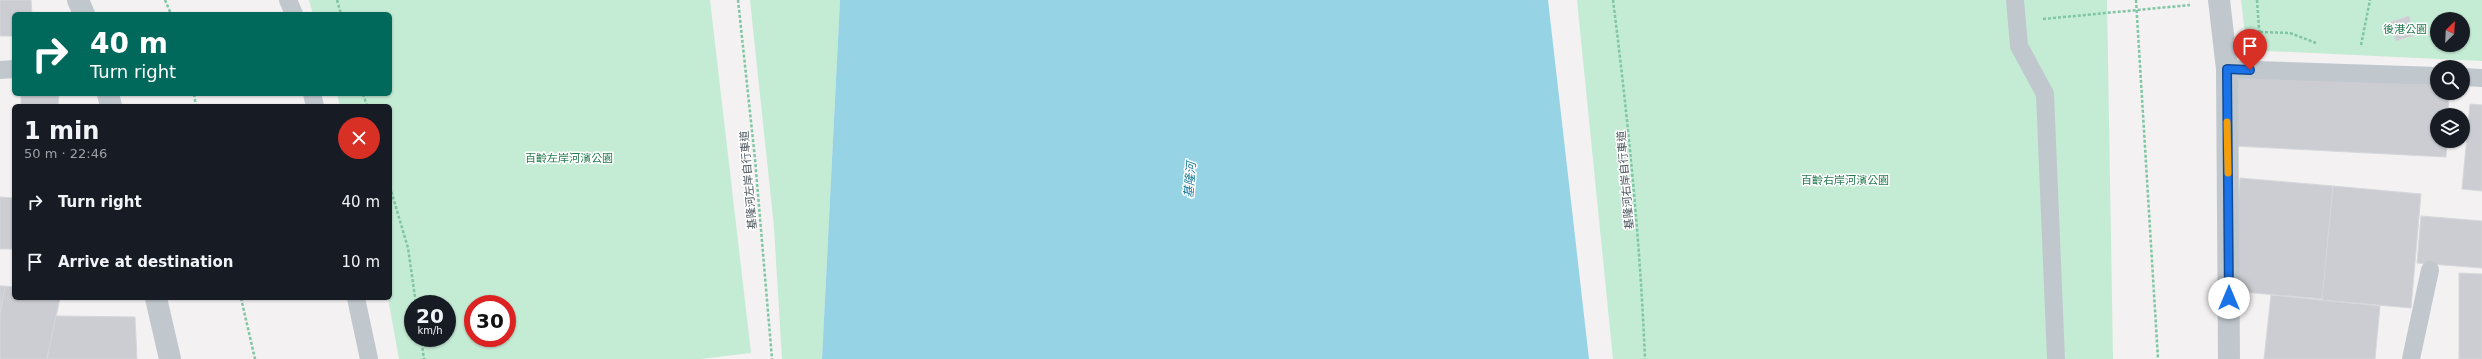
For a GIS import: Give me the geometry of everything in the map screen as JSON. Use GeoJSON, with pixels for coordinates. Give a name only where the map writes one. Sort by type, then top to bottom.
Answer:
{"type":"FeatureCollection","features":[{"type":"Feature","properties":{"kind":"street"},"geometry":{"type":"LineString","coordinates":[[78,0],[83,12]]}},
{"type":"Feature","properties":{"kind":"street"},"geometry":{"type":"LineString","coordinates":[[2219,0],[2227,69],[2229,359]]}},
{"type":"Feature","properties":{"kind":"street"},"geometry":{"type":"LineString","coordinates":[[156,300],[170,359]]}},
{"type":"Feature","properties":{"kind":"lane"},"geometry":{"type":"LineString","coordinates":[[288,0],[293,12]]}},
{"type":"Feature","properties":{"kind":"lane"},"geometry":{"type":"LineString","coordinates":[[2014,0],[2019,46],[2045,94],[2056,359]]}},
{"type":"Feature","properties":{"kind":"lane"},"geometry":{"type":"LineString","coordinates":[[0,70],[12,69]]}},
{"type":"Feature","properties":{"kind":"lane"},"geometry":{"type":"LineString","coordinates":[[2227,69],[2430,76]]}},
{"type":"Feature","properties":{"kind":"lane"},"geometry":{"type":"LineString","coordinates":[[2470,77],[2482,78]]}},
{"type":"Feature","properties":{"kind":"lane"},"geometry":{"type":"LineString","coordinates":[[2411,359],[2430,270]]}},
{"type":"Feature","properties":{"kind":"lane"},"geometry":{"type":"LineString","coordinates":[[356,300],[369,359]]}},
{"type":"Feature","properties":{"kind":"path"},"geometry":{"type":"LineString","coordinates":[[165,0],[170,12]]}},
{"type":"Feature","properties":{"kind":"path"},"geometry":{"type":"LineString","coordinates":[[337,0],[340,12]]}},
{"type":"Feature","properties":{"kind":"path","name":"基隆河左岸自行車道"},"geometry":{"type":"LineString","coordinates":[[738,0],[755,159],[772,359]]}},
{"type":"Feature","properties":{"kind":"path","name":"基隆河右岸自行車道"},"geometry":{"type":"LineString","coordinates":[[1613,0],[1625,93],[1642,280],[1645,359]]}},
{"type":"Feature","properties":{"kind":"path"},"geometry":{"type":"LineString","coordinates":[[2136,0],[2158,359]]}},
{"type":"Feature","properties":{"kind":"path"},"geometry":{"type":"LineString","coordinates":[[2257,0],[2262,70]]}},
{"type":"Feature","properties":{"kind":"path"},"geometry":{"type":"LineString","coordinates":[[2362,45],[2370,0]]}},
{"type":"Feature","properties":{"kind":"path"},"geometry":{"type":"LineString","coordinates":[[2017,22],[2137,9],[2192,5],[2193,12]]}},
{"type":"Feature","properties":{"kind":"path"},"geometry":{"type":"LineString","coordinates":[[2260,32],[2290,33],[2316,44],[2323,44]]}},
{"type":"Feature","properties":{"kind":"path"},"geometry":{"type":"LineString","coordinates":[[2354,44],[2369,45]]}},
{"type":"Feature","properties":{"kind":"path"},"geometry":{"type":"LineString","coordinates":[[392,194],[408,248],[415,295]]}},
{"type":"Feature","properties":{"kind":"path"},"geometry":{"type":"LineString","coordinates":[[241,300],[255,359]]}},
{"type":"Feature","properties":{"kind":"path"},"geometry":{"type":"LineString","coordinates":[[422,347],[424,359]]}},
{"type":"Feature","properties":{"kind":"green space","name":"百齡左岸河濱公園"},"geometry":{"type":"Polygon","coordinates":[[[309,0],[710,0],[751,353],[700,359],[399,359],[388,300],[392,300],[392,104],[340,104],[338,96],[392,96],[392,12],[312,12],[309,0]]]}},
{"type":"Feature","properties":{"kind":"green space"},"geometry":{"type":"Polygon","coordinates":[[[750,0],[840,0],[822,359],[782,359],[774,227],[750,0]]]}},
{"type":"Feature","properties":{"kind":"green space","name":"百齡右岸河濱公園"},"geometry":{"type":"Polygon","coordinates":[[[1577,0],[2107,0],[2113,359],[1613,359],[1577,0]]]}},
{"type":"Feature","properties":{"kind":"green space","name":"後港公園"},"geometry":{"type":"Polygon","coordinates":[[[2241,0],[2482,0],[2482,61],[2247,50],[2241,0]]]}},
{"type":"Feature","properties":{"kind":"water","name":"基隆河"},"geometry":{"type":"Polygon","coordinates":[[[840,0],[1548,0],[1589,359],[822,359],[840,0]]]}},
{"type":"Feature","properties":{"kind":"building"},"geometry":{"type":"Polygon","coordinates":[[[0,0],[31,0],[32,12],[12,12],[12,36],[0,36],[0,0]]]}},
{"type":"Feature","properties":{"kind":"building"},"geometry":{"type":"Polygon","coordinates":[[[2409,16],[2415,35],[2396,41],[2390,22],[2409,16]]]}},
{"type":"Feature","properties":{"kind":"building"},"geometry":{"type":"Polygon","coordinates":[[[2238,74],[2430,85],[2430,100],[2449,100],[2448,108],[2430,108],[2430,148],[2447,148],[2446,157],[2234,146],[2238,74]]]}},
{"type":"Feature","properties":{"kind":"building"},"geometry":{"type":"Polygon","coordinates":[[[21,96],[59,96],[58,104],[21,104],[21,96]]]}},
{"type":"Feature","properties":{"kind":"building"},"geometry":{"type":"Polygon","coordinates":[[[2470,104],[2482,105],[2482,191],[2462,189],[2466,148],[2470,148],[2470,104]]]}},
{"type":"Feature","properties":{"kind":"building"},"geometry":{"type":"Polygon","coordinates":[[[2240,178],[2333,186],[2323,299],[2231,291],[2240,178]]]}},
{"type":"Feature","properties":{"kind":"building"},"geometry":{"type":"Polygon","coordinates":[[[2333,186],[2421,194],[2411,308],[2322,300],[2333,186]]]}},
{"type":"Feature","properties":{"kind":"building"},"geometry":{"type":"Polygon","coordinates":[[[0,197],[12,198],[12,249],[0,249],[0,197]]]}},
{"type":"Feature","properties":{"kind":"building"},"geometry":{"type":"Polygon","coordinates":[[[2421,216],[2482,221],[2482,268],[2417,263],[2421,216]]]}},
{"type":"Feature","properties":{"kind":"building"},"geometry":{"type":"Polygon","coordinates":[[[2459,273],[2482,274],[2482,359],[2459,359],[2459,273]]]}},
{"type":"Feature","properties":{"kind":"building"},"geometry":{"type":"Polygon","coordinates":[[[0,286],[5,286],[0,314],[0,286]]]}},
{"type":"Feature","properties":{"kind":"building"},"geometry":{"type":"Polygon","coordinates":[[[5,286],[12,287],[12,300],[60,300],[47,359],[0,359],[0,314],[5,286]]]}},
{"type":"Feature","properties":{"kind":"building"},"geometry":{"type":"Polygon","coordinates":[[[2271,295],[2380,306],[2375,359],[2264,359],[2271,295]]]}},
{"type":"Feature","properties":{"kind":"building"},"geometry":{"type":"Polygon","coordinates":[[[56,316],[135,317],[137,359],[47,359],[56,316]]]}},
{"type":"Feature","properties":{"kind":"slow traffic"},"geometry":{"type":"LineString","coordinates":[[2227,122],[2228,173]]}},
{"type":"Feature","properties":{"kind":"route"},"geometry":{"type":"LineString","coordinates":[[2229,298],[2227,69],[2250,70]]}}]}
